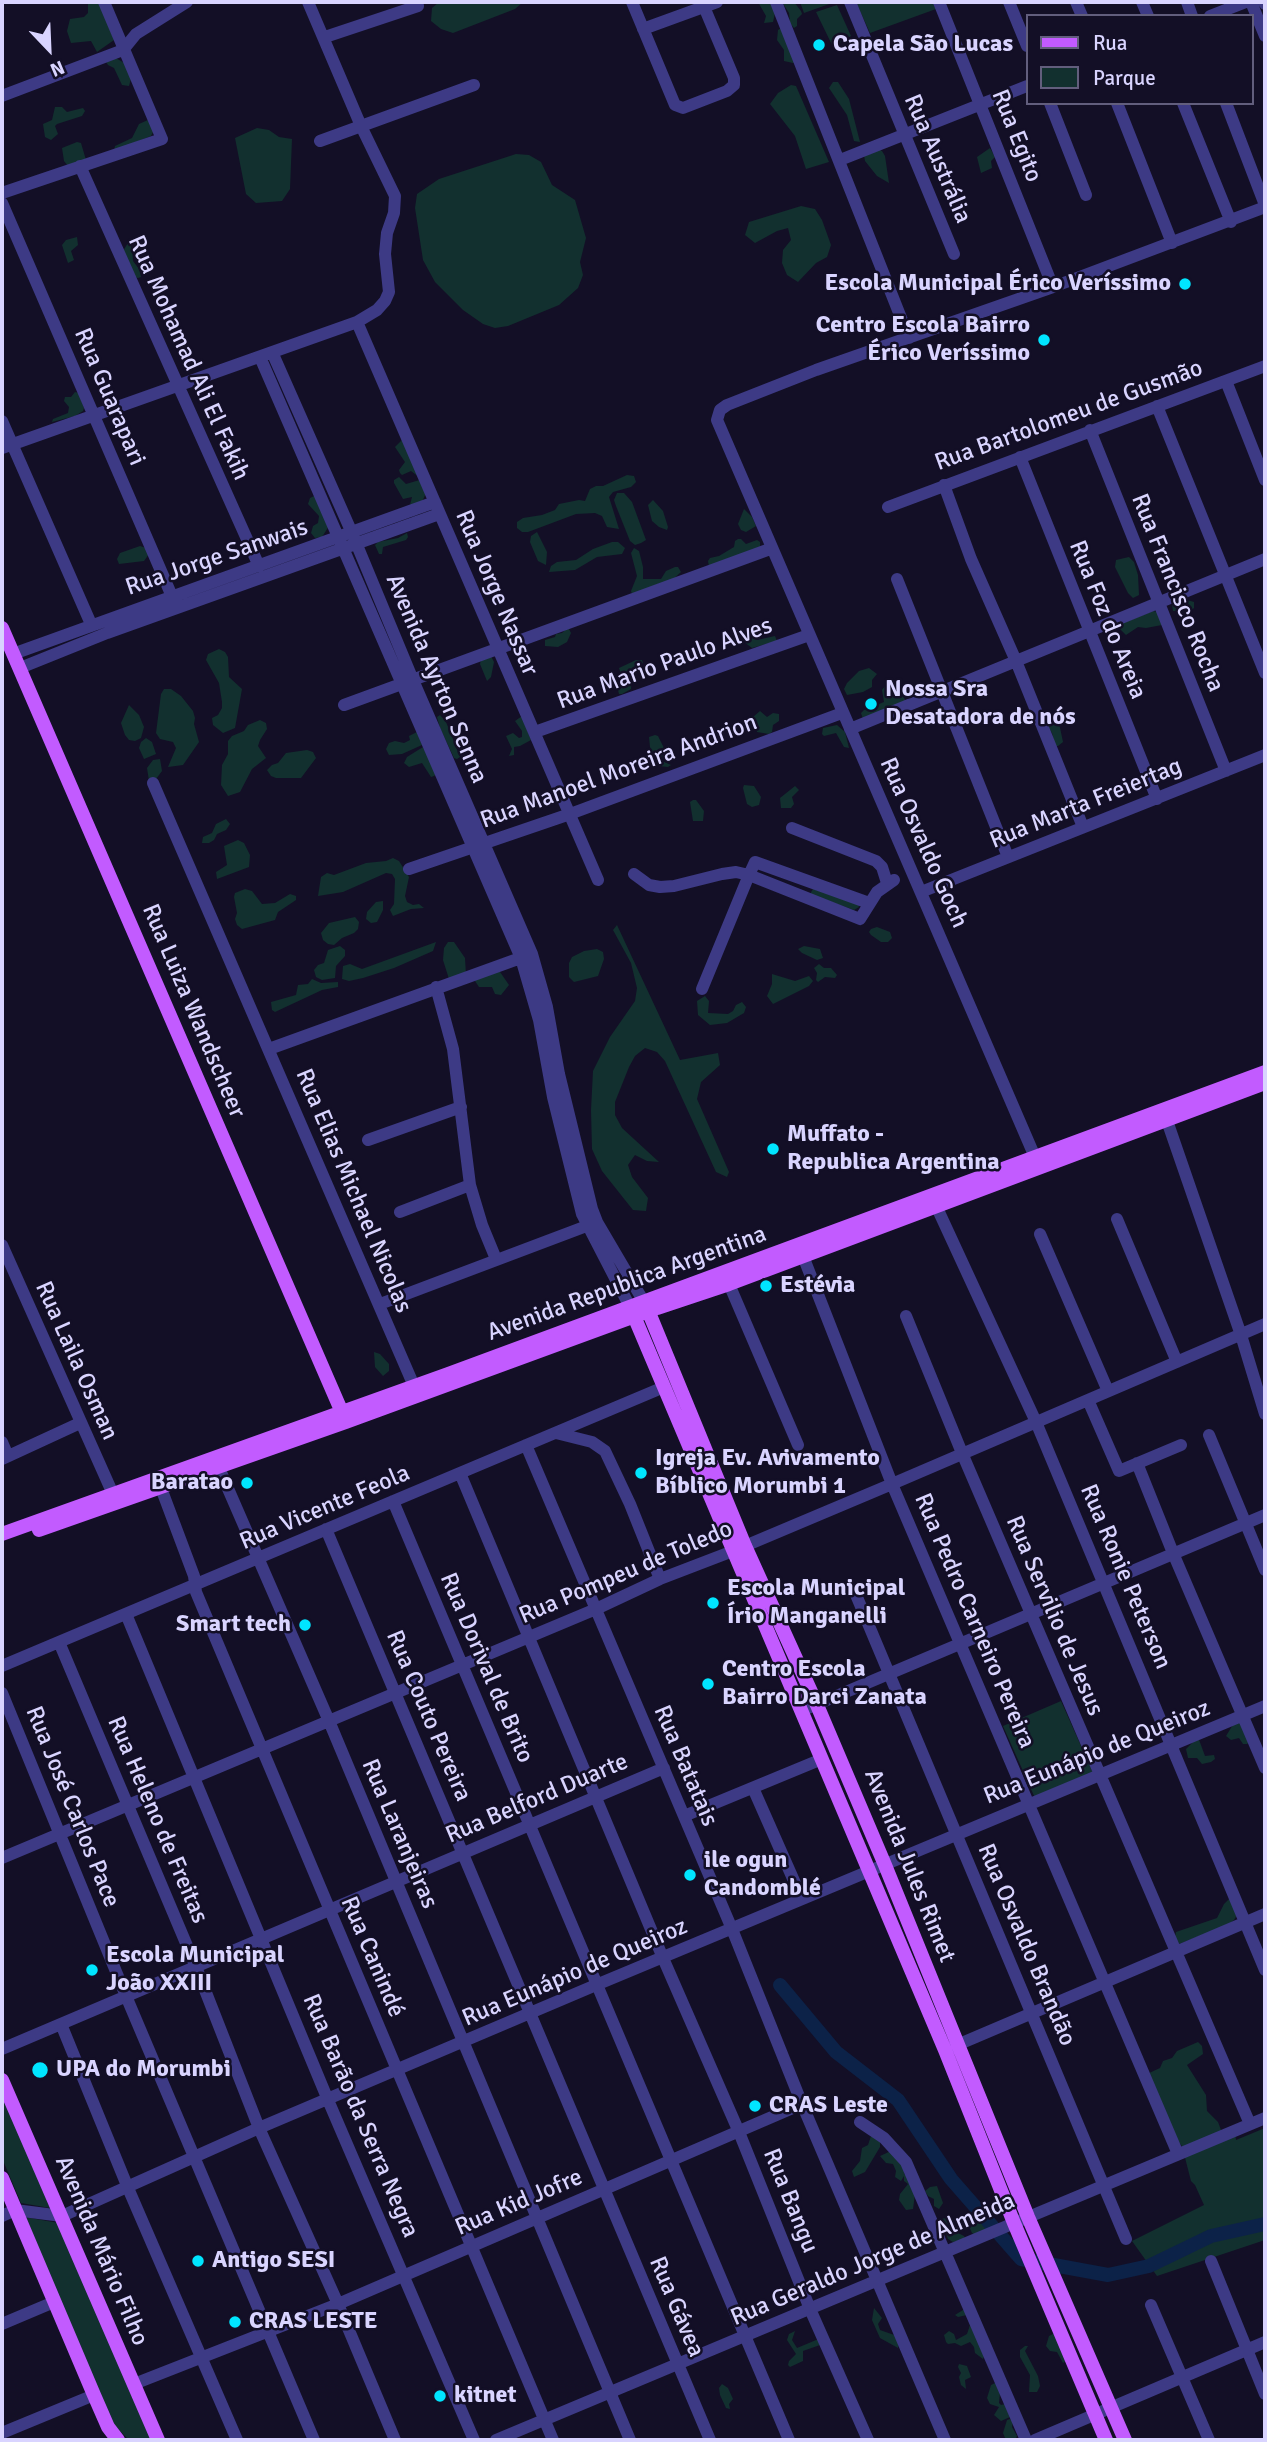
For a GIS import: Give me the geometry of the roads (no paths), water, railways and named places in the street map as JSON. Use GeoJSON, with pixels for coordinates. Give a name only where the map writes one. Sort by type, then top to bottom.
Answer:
{"type":"FeatureCollection","features":[{"type":"Feature","properties":{"kind":"main road","name":"Rua Luiza Wandscheer"},"geometry":{"type":"LineString","coordinates":[[2,628],[344,1417]]}},
{"type":"Feature","properties":{"kind":"main road","name":"Avenida Republica Argentina"},"geometry":{"type":"LineString","coordinates":[[2,1534],[162,1482],[344,1417],[639,1309],[819,1236],[933,1200],[1037,1162],[1265,1072]]}},
{"type":"Feature","properties":{"kind":"main road","name":"Avenida Republica Argentina"},"geometry":{"type":"LineString","coordinates":[[1164,1114],[1265,1083]]}},
{"type":"Feature","properties":{"kind":"main road","name":"Avenida Republica Argentina"},"geometry":{"type":"LineString","coordinates":[[344,1417],[414,1386],[639,1309],[729,1284],[803,1256],[933,1200]]}},
{"type":"Feature","properties":{"kind":"main road"},"geometry":{"type":"LineString","coordinates":[[803,1256],[803,1252],[816,1243],[819,1236]]}},
{"type":"Feature","properties":{"kind":"main road","name":"Avenida Jules Rimet"},"geometry":{"type":"LineString","coordinates":[[639,1309],[664,1387],[739,1548],[817,1704],[885,1865],[951,2047],[1106,2440]]}},
{"type":"Feature","properties":{"kind":"main road","name":"Avenida Jules Rimet"},"geometry":{"type":"LineString","coordinates":[[639,1309],[739,1548],[801,1711],[869,1871],[951,2047]]}},
{"type":"Feature","properties":{"kind":"main road","name":"Avenida Republica Argentina"},"geometry":{"type":"LineString","coordinates":[[2,1544],[115,1498]]}},
{"type":"Feature","properties":{"kind":"main road","name":"Avenida Mário Filho"},"geometry":{"type":"LineString","coordinates":[[2,2080],[158,2440]]}},
{"type":"Feature","properties":{"kind":"main road"},"geometry":{"type":"LineString","coordinates":[[2,2178],[9,2213],[54,2302],[110,2433],[118,2440]]}},
{"type":"Feature","properties":{"kind":"main road","name":"Avenida Jules Rimet"},"geometry":{"type":"LineString","coordinates":[[1021,2220],[1125,2440]]}},
{"type":"Feature","properties":{"kind":"street"},"geometry":{"type":"LineString","coordinates":[[2,194],[162,139],[103,2]]}},
{"type":"Feature","properties":{"kind":"street"},"geometry":{"type":"LineString","coordinates":[[2,96],[123,50],[136,34],[187,2]]}},
{"type":"Feature","properties":{"kind":"street"},"geometry":{"type":"LineString","coordinates":[[7,446],[357,322],[385,302],[389,292],[385,254],[395,196],[361,126],[309,2]]}},
{"type":"Feature","properties":{"kind":"street"},"geometry":{"type":"LineString","coordinates":[[632,2],[643,29],[675,105],[683,108],[727,91],[734,85],[734,78],[708,3],[643,29]]}},
{"type":"Feature","properties":{"kind":"street"},"geometry":{"type":"LineString","coordinates":[[776,2],[909,338],[1231,222],[1265,206],[1227,105]]}},
{"type":"Feature","properties":{"kind":"street","name":"Rua Austrália"},"geometry":{"type":"LineString","coordinates":[[850,2],[954,254]]}},
{"type":"Feature","properties":{"kind":"street","name":"Rua Egito"},"geometry":{"type":"LineString","coordinates":[[939,2],[1053,287]]}},
{"type":"Feature","properties":{"kind":"street"},"geometry":{"type":"LineString","coordinates":[[1009,2],[1026,44]]}},
{"type":"Feature","properties":{"kind":"street"},"geometry":{"type":"LineString","coordinates":[[1215,14],[1248,2],[1265,36]]}},
{"type":"Feature","properties":{"kind":"street"},"geometry":{"type":"LineString","coordinates":[[325,37],[418,6]]}},
{"type":"Feature","properties":{"kind":"street"},"geometry":{"type":"LineString","coordinates":[[320,141],[474,85]]}},
{"type":"Feature","properties":{"kind":"street"},"geometry":{"type":"LineString","coordinates":[[840,160],[1026,86]]}},
{"type":"Feature","properties":{"kind":"street"},"geometry":{"type":"LineString","coordinates":[[1051,105],[1086,195]]}},
{"type":"Feature","properties":{"kind":"street"},"geometry":{"type":"LineString","coordinates":[[1118,105],[1172,243]]}},
{"type":"Feature","properties":{"kind":"street"},"geometry":{"type":"LineString","coordinates":[[1184,105],[1231,222]]}},
{"type":"Feature","properties":{"kind":"street","name":"Rua Mohamad Ali El Fakih"},"geometry":{"type":"LineString","coordinates":[[80,166],[259,566]]}},
{"type":"Feature","properties":{"kind":"street","name":"Rua Guarapari"},"geometry":{"type":"LineString","coordinates":[[2,203],[175,602]]}},
{"type":"Feature","properties":{"kind":"street","name":"Rua Jorge Nassar"},"geometry":{"type":"LineString","coordinates":[[357,322],[598,880]]}},
{"type":"Feature","properties":{"kind":"street","name":"Rua Osvaldo Goch"},"geometry":{"type":"LineString","coordinates":[[909,338],[727,405],[720,410],[716,420],[1037,1162]]}},
{"type":"Feature","properties":{"kind":"street","name":"Avenida Ayrton Senna"},"geometry":{"type":"LineString","coordinates":[[266,354],[355,538],[407,683]]}},
{"type":"Feature","properties":{"kind":"street","name":"Avenida Ayrton Senna"},"geometry":{"type":"LineString","coordinates":[[266,354],[341,543],[407,683],[526,956],[553,1097],[580,1206],[639,1309]]}},
{"type":"Feature","properties":{"kind":"street","name":"Rua Bartolomeu de Gusmão"},"geometry":{"type":"LineString","coordinates":[[888,507],[1265,366]]}},
{"type":"Feature","properties":{"kind":"street"},"geometry":{"type":"LineString","coordinates":[[1226,381],[1265,480]]}},
{"type":"Feature","properties":{"kind":"street"},"geometry":{"type":"LineString","coordinates":[[1157,406],[1265,673]]}},
{"type":"Feature","properties":{"kind":"street"},"geometry":{"type":"LineString","coordinates":[[2,421],[7,446],[91,624]]}},
{"type":"Feature","properties":{"kind":"street","name":"Rua Francisco Rocha"},"geometry":{"type":"LineString","coordinates":[[1090,430],[1226,771]]}},
{"type":"Feature","properties":{"kind":"street","name":"Rua Foz do Areia"},"geometry":{"type":"LineString","coordinates":[[1020,457],[1157,799]]}},
{"type":"Feature","properties":{"kind":"street"},"geometry":{"type":"LineString","coordinates":[[944,485],[971,559],[1016,661],[1083,827]]}},
{"type":"Feature","properties":{"kind":"street","name":"Rua Jorge Sanwais"},"geometry":{"type":"LineString","coordinates":[[13,654],[91,624],[175,602],[437,508]]}},
{"type":"Feature","properties":{"kind":"street","name":"Rua Jorge Sanwais"},"geometry":{"type":"LineString","coordinates":[[20,668],[259,566],[341,543]]}},
{"type":"Feature","properties":{"kind":"street"},"geometry":{"type":"LineString","coordinates":[[344,705],[770,549]]}},
{"type":"Feature","properties":{"kind":"street"},"geometry":{"type":"LineString","coordinates":[[850,729],[1265,559]]}},
{"type":"Feature","properties":{"kind":"street"},"geometry":{"type":"LineString","coordinates":[[897,579],[1008,857]]}},
{"type":"Feature","properties":{"kind":"street","name":"Rua Mario Paulo Alves"},"geometry":{"type":"LineString","coordinates":[[535,732],[809,635]]}},
{"type":"Feature","properties":{"kind":"street","name":"Rua Manoel Moreira Andrion"},"geometry":{"type":"LineString","coordinates":[[409,869],[569,814],[842,713]]}},
{"type":"Feature","properties":{"kind":"street","name":"Rua Marta Freiertag"},"geometry":{"type":"LineString","coordinates":[[921,892],[1265,755]]}},
{"type":"Feature","properties":{"kind":"street","name":"Rua Elias Michael Nicolas"},"geometry":{"type":"LineString","coordinates":[[153,783],[414,1386]]}},
{"type":"Feature","properties":{"kind":"street"},"geometry":{"type":"LineString","coordinates":[[792,828],[876,861],[893,880]]}},
{"type":"Feature","properties":{"kind":"street"},"geometry":{"type":"LineString","coordinates":[[634,874],[649,885],[660,887],[736,872],[860,919],[869,903],[893,880],[912,871]]}},
{"type":"Feature","properties":{"kind":"street"},"geometry":{"type":"LineString","coordinates":[[702,989],[750,876]]}},
{"type":"Feature","properties":{"kind":"street"},"geometry":{"type":"LineString","coordinates":[[270,1049],[526,956]]}},
{"type":"Feature","properties":{"kind":"street"},"geometry":{"type":"LineString","coordinates":[[436,987],[453,1049],[470,1185],[496,1259]]}},
{"type":"Feature","properties":{"kind":"street"},"geometry":{"type":"LineString","coordinates":[[368,1140],[461,1107]]}},
{"type":"Feature","properties":{"kind":"street"},"geometry":{"type":"LineString","coordinates":[[1164,1114],[1241,1335],[1265,1413]]}},
{"type":"Feature","properties":{"kind":"street"},"geometry":{"type":"LineString","coordinates":[[400,1212],[470,1185]]}},
{"type":"Feature","properties":{"kind":"street","name":"Rua Ronie Peterson"},"geometry":{"type":"LineString","coordinates":[[933,1200],[1036,1422],[1265,1970]]}},
{"type":"Feature","properties":{"kind":"street"},"geometry":{"type":"LineString","coordinates":[[1117,1219],[1177,1362]]}},
{"type":"Feature","properties":{"kind":"street"},"geometry":{"type":"LineString","coordinates":[[380,1304],[592,1224]]}},
{"type":"Feature","properties":{"kind":"street"},"geometry":{"type":"LineString","coordinates":[[1040,1234],[1108,1391]]}},
{"type":"Feature","properties":{"kind":"street","name":"Rua Laila Osman"},"geometry":{"type":"LineString","coordinates":[[2,1245],[115,1498]]}},
{"type":"Feature","properties":{"kind":"street","name":"Rua Pedro Carneiro Pereira"},"geometry":{"type":"LineString","coordinates":[[803,1256],[892,1484],[1178,2154]]}},
{"type":"Feature","properties":{"kind":"street"},"geometry":{"type":"LineString","coordinates":[[729,1284],[798,1445]]}},
{"type":"Feature","properties":{"kind":"street","name":"Rua Servilio de Jesus"},"geometry":{"type":"LineString","coordinates":[[906,1316],[1098,1774],[1250,2124]]}},
{"type":"Feature","properties":{"kind":"street","name":"Rua Pompeu de Toledo"},"geometry":{"type":"LineString","coordinates":[[2,1858],[596,1609],[660,1579],[892,1484],[1265,1324]]}},
{"type":"Feature","properties":{"kind":"street","name":"Rua Vicente Feola"},"geometry":{"type":"LineString","coordinates":[[2,1666],[664,1387]]}},
{"type":"Feature","properties":{"kind":"street"},"geometry":{"type":"LineString","coordinates":[[1088,1400],[1119,1471],[1181,1445]]}},
{"type":"Feature","properties":{"kind":"street"},"geometry":{"type":"LineString","coordinates":[[2,1442],[5,1458],[80,1423]]}},
{"type":"Feature","properties":{"kind":"street"},"geometry":{"type":"LineString","coordinates":[[555,1433],[592,1442],[605,1451],[660,1579]]}},
{"type":"Feature","properties":{"kind":"street"},"geometry":{"type":"LineString","coordinates":[[1209,1435],[1265,1570]]}},
{"type":"Feature","properties":{"kind":"street","name":"Rua Batatais"},"geometry":{"type":"LineString","coordinates":[[526,1445],[945,2440]]}},
{"type":"Feature","properties":{"kind":"street","name":"Rua Laranjeiras"},"geometry":{"type":"LineString","coordinates":[[214,1463],[329,1721],[630,2440]]}},
{"type":"Feature","properties":{"kind":"street"},"geometry":{"type":"LineString","coordinates":[[1137,1463],[1265,1768]]}},
{"type":"Feature","properties":{"kind":"street","name":"Rua Bangu"},"geometry":{"type":"LineString","coordinates":[[460,1473],[663,1958],[739,2132],[810,2309],[868,2440]]}},
{"type":"Feature","properties":{"kind":"street","name":"Rua Canindé"},"geometry":{"type":"LineString","coordinates":[[162,1482],[196,1592],[553,2440]]}},
{"type":"Feature","properties":{"kind":"street","name":"Rua Dorival de Brito"},"geometry":{"type":"LineString","coordinates":[[393,1501],[789,2440]]}},
{"type":"Feature","properties":{"kind":"street"},"geometry":{"type":"LineString","coordinates":[[801,1711],[1265,1515]]}},
{"type":"Feature","properties":{"kind":"street","name":"Rua Couto Pereira"},"geometry":{"type":"LineString","coordinates":[[326,1529],[604,2190]]}},
{"type":"Feature","properties":{"kind":"street","name":"Rua Osvaldo Brandão"},"geometry":{"type":"LineString","coordinates":[[854,1590],[1126,2239]]}},
{"type":"Feature","properties":{"kind":"street","name":"Rua Barão da Serra Negra"},"geometry":{"type":"LineString","coordinates":[[126,1614],[263,1938],[328,2100],[474,2440]]}},
{"type":"Feature","properties":{"kind":"street","name":"Rua Heleno de Freitas"},"geometry":{"type":"LineString","coordinates":[[59,1642],[196,1967],[259,2128],[395,2440]]}},
{"type":"Feature","properties":{"kind":"street","name":"Rua José Carlos Pace"},"geometry":{"type":"LineString","coordinates":[[2,1693],[126,1996],[314,2440]]}},
{"type":"Feature","properties":{"kind":"street","name":"Rua Eunápio de Queiroz"},"geometry":{"type":"LineString","coordinates":[[62,2216],[195,2159],[259,2128],[596,1985],[1265,1706]]}},
{"type":"Feature","properties":{"kind":"street"},"geometry":{"type":"LineString","coordinates":[[684,1816],[822,1759]]}},
{"type":"Feature","properties":{"kind":"street","name":"Rua Belford Duarte"},"geometry":{"type":"LineString","coordinates":[[2,2049],[664,1768]]}},
{"type":"Feature","properties":{"kind":"street"},"geometry":{"type":"LineString","coordinates":[[752,1787],[802,1899]]}},
{"type":"Feature","properties":{"kind":"street"},"geometry":{"type":"LineString","coordinates":[[951,2047],[1265,1914]]}},
{"type":"Feature","properties":{"kind":"street"},"geometry":{"type":"LineString","coordinates":[[61,2024],[128,2188],[237,2440]]}},
{"type":"Feature","properties":{"kind":"street","name":"Rua Kid Jofre"},"geometry":{"type":"LineString","coordinates":[[134,2384],[338,2304],[802,2104]]}},
{"type":"Feature","properties":{"kind":"street","name":"Rua Geraldo Jorge de Almeida"},"geometry":{"type":"LineString","coordinates":[[496,2440],[1265,2118]]}},
{"type":"Feature","properties":{"kind":"street"},"geometry":{"type":"LineString","coordinates":[[860,2122],[884,2138],[906,2162],[1026,2440]]}},
{"type":"Feature","properties":{"kind":"street","name":"Rua Gávea"},"geometry":{"type":"LineString","coordinates":[[604,2190],[710,2440]]}},
{"type":"Feature","properties":{"kind":"street"},"geometry":{"type":"LineString","coordinates":[[9,2213],[62,2216]]}},
{"type":"Feature","properties":{"kind":"street"},"geometry":{"type":"LineString","coordinates":[[1210,2261],[1265,2394]]}},
{"type":"Feature","properties":{"kind":"street"},"geometry":{"type":"LineString","coordinates":[[2,2324],[54,2302]]}},
{"type":"Feature","properties":{"kind":"street"},"geometry":{"type":"LineString","coordinates":[[1151,2305],[1209,2440]]}},
{"type":"Feature","properties":{"kind":"street"},"geometry":{"type":"LineString","coordinates":[[1035,2440],[1265,2342]]}},
{"type":"Feature","properties":{"kind":"street"},"geometry":{"type":"LineString","coordinates":[[2,2433],[94,2395]]}},
{"type":"Feature","properties":{"kind":"waterway"},"geometry":{"type":"LineString","coordinates":[[780,1985],[836,2052],[898,2100],[951,2179],[1021,2259],[1108,2275],[1149,2266],[1211,2236],[1265,2224]]}},
{"type":"Feature","properties":{"kind":"place","name":"Capela São Lucas"},"geometry":{"type":"Point","coordinates":[819,45]}},
{"type":"Feature","properties":{"kind":"place","name":"Escola Municipal Érico Veríssimo"},"geometry":{"type":"Point","coordinates":[1185,284]}},
{"type":"Feature","properties":{"kind":"place","name":"Centro Escola Bairro Érico Veríssimo"},"geometry":{"type":"Point","coordinates":[1044,340]}},
{"type":"Feature","properties":{"kind":"place","name":"Nossa Sra Desatadora de nós"},"geometry":{"type":"Point","coordinates":[871,704]}},
{"type":"Feature","properties":{"kind":"place","name":"Muffato - Republica Argentina"},"geometry":{"type":"Point","coordinates":[773,1149]}},
{"type":"Feature","properties":{"kind":"place","name":"Estévia"},"geometry":{"type":"Point","coordinates":[766,1286]}},
{"type":"Feature","properties":{"kind":"place","name":"Igreja Ev. Avivamento Bíblico Morumbi 1"},"geometry":{"type":"Point","coordinates":[641,1473]}},
{"type":"Feature","properties":{"kind":"place","name":"Baratao"},"geometry":{"type":"Point","coordinates":[247,1483]}},
{"type":"Feature","properties":{"kind":"place","name":"Escola Municipal Írio Manganelli"},"geometry":{"type":"Point","coordinates":[713,1603]}},
{"type":"Feature","properties":{"kind":"place","name":"Smart tech"},"geometry":{"type":"Point","coordinates":[305,1625]}},
{"type":"Feature","properties":{"kind":"place","name":"Centro Escola Bairro Darci Zanata"},"geometry":{"type":"Point","coordinates":[708,1684]}},
{"type":"Feature","properties":{"kind":"place","name":"ile ogun Candomblé"},"geometry":{"type":"Point","coordinates":[690,1875]}},
{"type":"Feature","properties":{"kind":"place","name":"Escola Municipal João XXIII"},"geometry":{"type":"Point","coordinates":[92,1970]}},
{"type":"Feature","properties":{"kind":"place","name":"UPA do Morumbi"},"geometry":{"type":"Point","coordinates":[40,2070]}},
{"type":"Feature","properties":{"kind":"place","name":"CRAS Leste"},"geometry":{"type":"Point","coordinates":[755,2106]}},
{"type":"Feature","properties":{"kind":"place","name":"Antigo SESI"},"geometry":{"type":"Point","coordinates":[198,2261]}},
{"type":"Feature","properties":{"kind":"place","name":"CRAS LESTE"},"geometry":{"type":"Point","coordinates":[235,2322]}},
{"type":"Feature","properties":{"kind":"place","name":"kitnet"},"geometry":{"type":"Point","coordinates":[440,2396]}}]}
